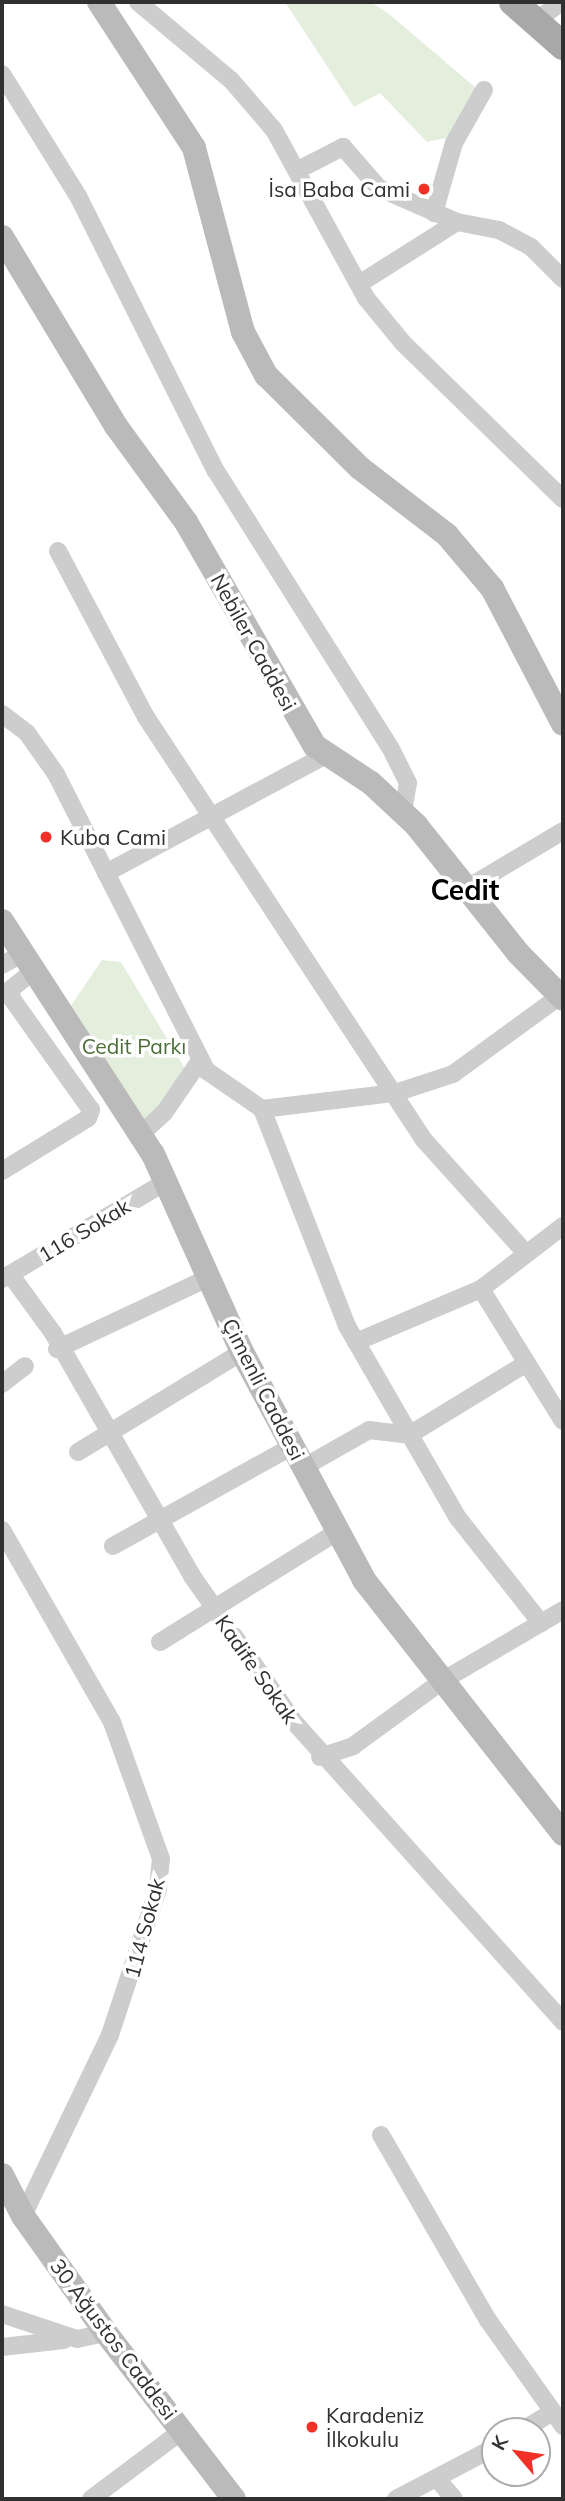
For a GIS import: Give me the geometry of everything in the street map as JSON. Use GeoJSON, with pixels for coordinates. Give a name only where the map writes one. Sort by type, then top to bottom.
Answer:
{"type":"FeatureCollection","features":[{"type":"Feature","properties":{"kind":"main road"},"geometry":{"type":"LineString","coordinates":[[513,2],[563,46]]}},
{"type":"Feature","properties":{"kind":"street"},"geometry":{"type":"LineString","coordinates":[[99,2],[194,148],[243,332],[266,374],[360,468],[447,534],[492,588],[563,724]]}},
{"type":"Feature","properties":{"kind":"street"},"geometry":{"type":"LineString","coordinates":[[138,2],[231,79],[298,170],[359,284],[403,343],[563,499]]}},
{"type":"Feature","properties":{"kind":"street"},"geometry":{"type":"LineString","coordinates":[[2,74],[78,196],[229,493],[390,747],[408,783],[403,813]]}},
{"type":"Feature","properties":{"kind":"street"},"geometry":{"type":"LineString","coordinates":[[434,213],[454,144],[484,90]]}},
{"type":"Feature","properties":{"kind":"street"},"geometry":{"type":"LineString","coordinates":[[298,170],[343,147],[379,188],[457,222],[499,230],[531,247],[563,279]]}},
{"type":"Feature","properties":{"kind":"street"},"geometry":{"type":"LineString","coordinates":[[359,284],[457,222]]}},
{"type":"Feature","properties":{"kind":"street","name":"Nebiler Caddesi"},"geometry":{"type":"LineString","coordinates":[[2,237],[116,426],[186,522],[281,695],[326,755],[403,813],[562,997]]}},
{"type":"Feature","properties":{"kind":"street"},"geometry":{"type":"LineString","coordinates":[[58,551],[146,717],[395,1093],[465,1191],[525,1252]]}},
{"type":"Feature","properties":{"kind":"street"},"geometry":{"type":"LineString","coordinates":[[2,714],[27,733],[57,774],[201,1059],[230,1091],[262,1109],[395,1093],[453,1074],[562,997]]}},
{"type":"Feature","properties":{"kind":"street"},"geometry":{"type":"LineString","coordinates":[[106,873],[209,813],[326,755]]}},
{"type":"Feature","properties":{"kind":"street"},"geometry":{"type":"LineString","coordinates":[[469,887],[563,831]]}},
{"type":"Feature","properties":{"kind":"street","name":"Çimenli Caddesi"},"geometry":{"type":"LineString","coordinates":[[2,921],[19,964],[91,1051],[138,1137],[167,1181],[242,1352],[364,1580],[563,1834]]}},
{"type":"Feature","properties":{"kind":"street"},"geometry":{"type":"LineString","coordinates":[[2,1171],[89,1118],[91,1110],[6,991],[19,964]]}},
{"type":"Feature","properties":{"kind":"street"},"geometry":{"type":"LineString","coordinates":[[138,1137],[164,1113],[201,1059]]}},
{"type":"Feature","properties":{"kind":"street"},"geometry":{"type":"LineString","coordinates":[[262,1109],[356,1342],[458,1518],[541,1623]]}},
{"type":"Feature","properties":{"kind":"street","name":"116 Sokak"},"geometry":{"type":"LineString","coordinates":[[6,1277],[167,1181]]}},
{"type":"Feature","properties":{"kind":"street"},"geometry":{"type":"LineString","coordinates":[[356,1342],[481,1289],[562,1222]]}},
{"type":"Feature","properties":{"kind":"street","name":"Kadife Sokak"},"geometry":{"type":"LineString","coordinates":[[6,1277],[53,1332],[57,1349],[163,1518],[214,1607],[320,1757],[563,2022]]}},
{"type":"Feature","properties":{"kind":"street"},"geometry":{"type":"LineString","coordinates":[[57,1349],[208,1279]]}},
{"type":"Feature","properties":{"kind":"street"},"geometry":{"type":"LineString","coordinates":[[481,1289],[563,1421]]}},
{"type":"Feature","properties":{"kind":"street"},"geometry":{"type":"LineString","coordinates":[[78,1452],[242,1352]]}},
{"type":"Feature","properties":{"kind":"street"},"geometry":{"type":"LineString","coordinates":[[113,1546],[163,1518],[298,1457],[369,1430],[409,1435],[527,1363]]}},
{"type":"Feature","properties":{"kind":"street"},"geometry":{"type":"LineString","coordinates":[[2,1384],[24,1366]]}},
{"type":"Feature","properties":{"kind":"street","name":"114 Sokak"},"geometry":{"type":"LineString","coordinates":[[2,1531],[112,1722],[161,1859],[151,1914],[110,2035],[23,2216]]}},
{"type":"Feature","properties":{"kind":"street"},"geometry":{"type":"LineString","coordinates":[[160,1642],[337,1532]]}},
{"type":"Feature","properties":{"kind":"street"},"geometry":{"type":"LineString","coordinates":[[320,1757],[353,1746],[442,1681],[563,1610]]}},
{"type":"Feature","properties":{"kind":"street"},"geometry":{"type":"LineString","coordinates":[[381,2135],[412,2197],[558,2419]]}},
{"type":"Feature","properties":{"kind":"street","name":"30 Ağustos Caddesi"},"geometry":{"type":"LineString","coordinates":[[2,2175],[23,2216],[106,2333],[234,2499]]}},
{"type":"Feature","properties":{"kind":"street"},"geometry":{"type":"LineString","coordinates":[[2,2314],[78,2339]]}},
{"type":"Feature","properties":{"kind":"street"},"geometry":{"type":"LineString","coordinates":[[2,2347],[78,2339],[106,2333]]}},
{"type":"Feature","properties":{"kind":"street"},"geometry":{"type":"LineString","coordinates":[[91,2499],[183,2430]]}},
{"type":"Feature","properties":{"kind":"street"},"geometry":{"type":"LineString","coordinates":[[396,2499],[439,2481],[481,2456]]}},
{"type":"Feature","properties":{"kind":"street"},"geometry":{"type":"LineString","coordinates":[[439,2481],[454,2499]]}},
{"type":"Feature","properties":{"kind":"green space"},"geometry":{"type":"Polygon","coordinates":[[[285,2],[371,2],[389,14],[476,88],[451,137],[427,142],[380,93],[354,107],[285,2]]]}},
{"type":"Feature","properties":{"kind":"green space","name":"Cedit Parkı"},"geometry":{"type":"Polygon","coordinates":[[[102,960],[121,962],[187,1072],[143,1125],[70,1007],[102,960]]]}},
{"type":"Feature","properties":{"kind":"place","name":"İsa Baba Cami"},"geometry":{"type":"Point","coordinates":[424,189]}},
{"type":"Feature","properties":{"kind":"place","name":"Kuba Cami"},"geometry":{"type":"Point","coordinates":[46,837]}},
{"type":"Feature","properties":{"kind":"place","name":"Karadeniz İlkokulu"},"geometry":{"type":"Point","coordinates":[312,2427]}},
{"type":"Feature","properties":{"kind":"district","name":"Cedit"},"geometry":{"type":"Point","coordinates":[465,890]}}]}
